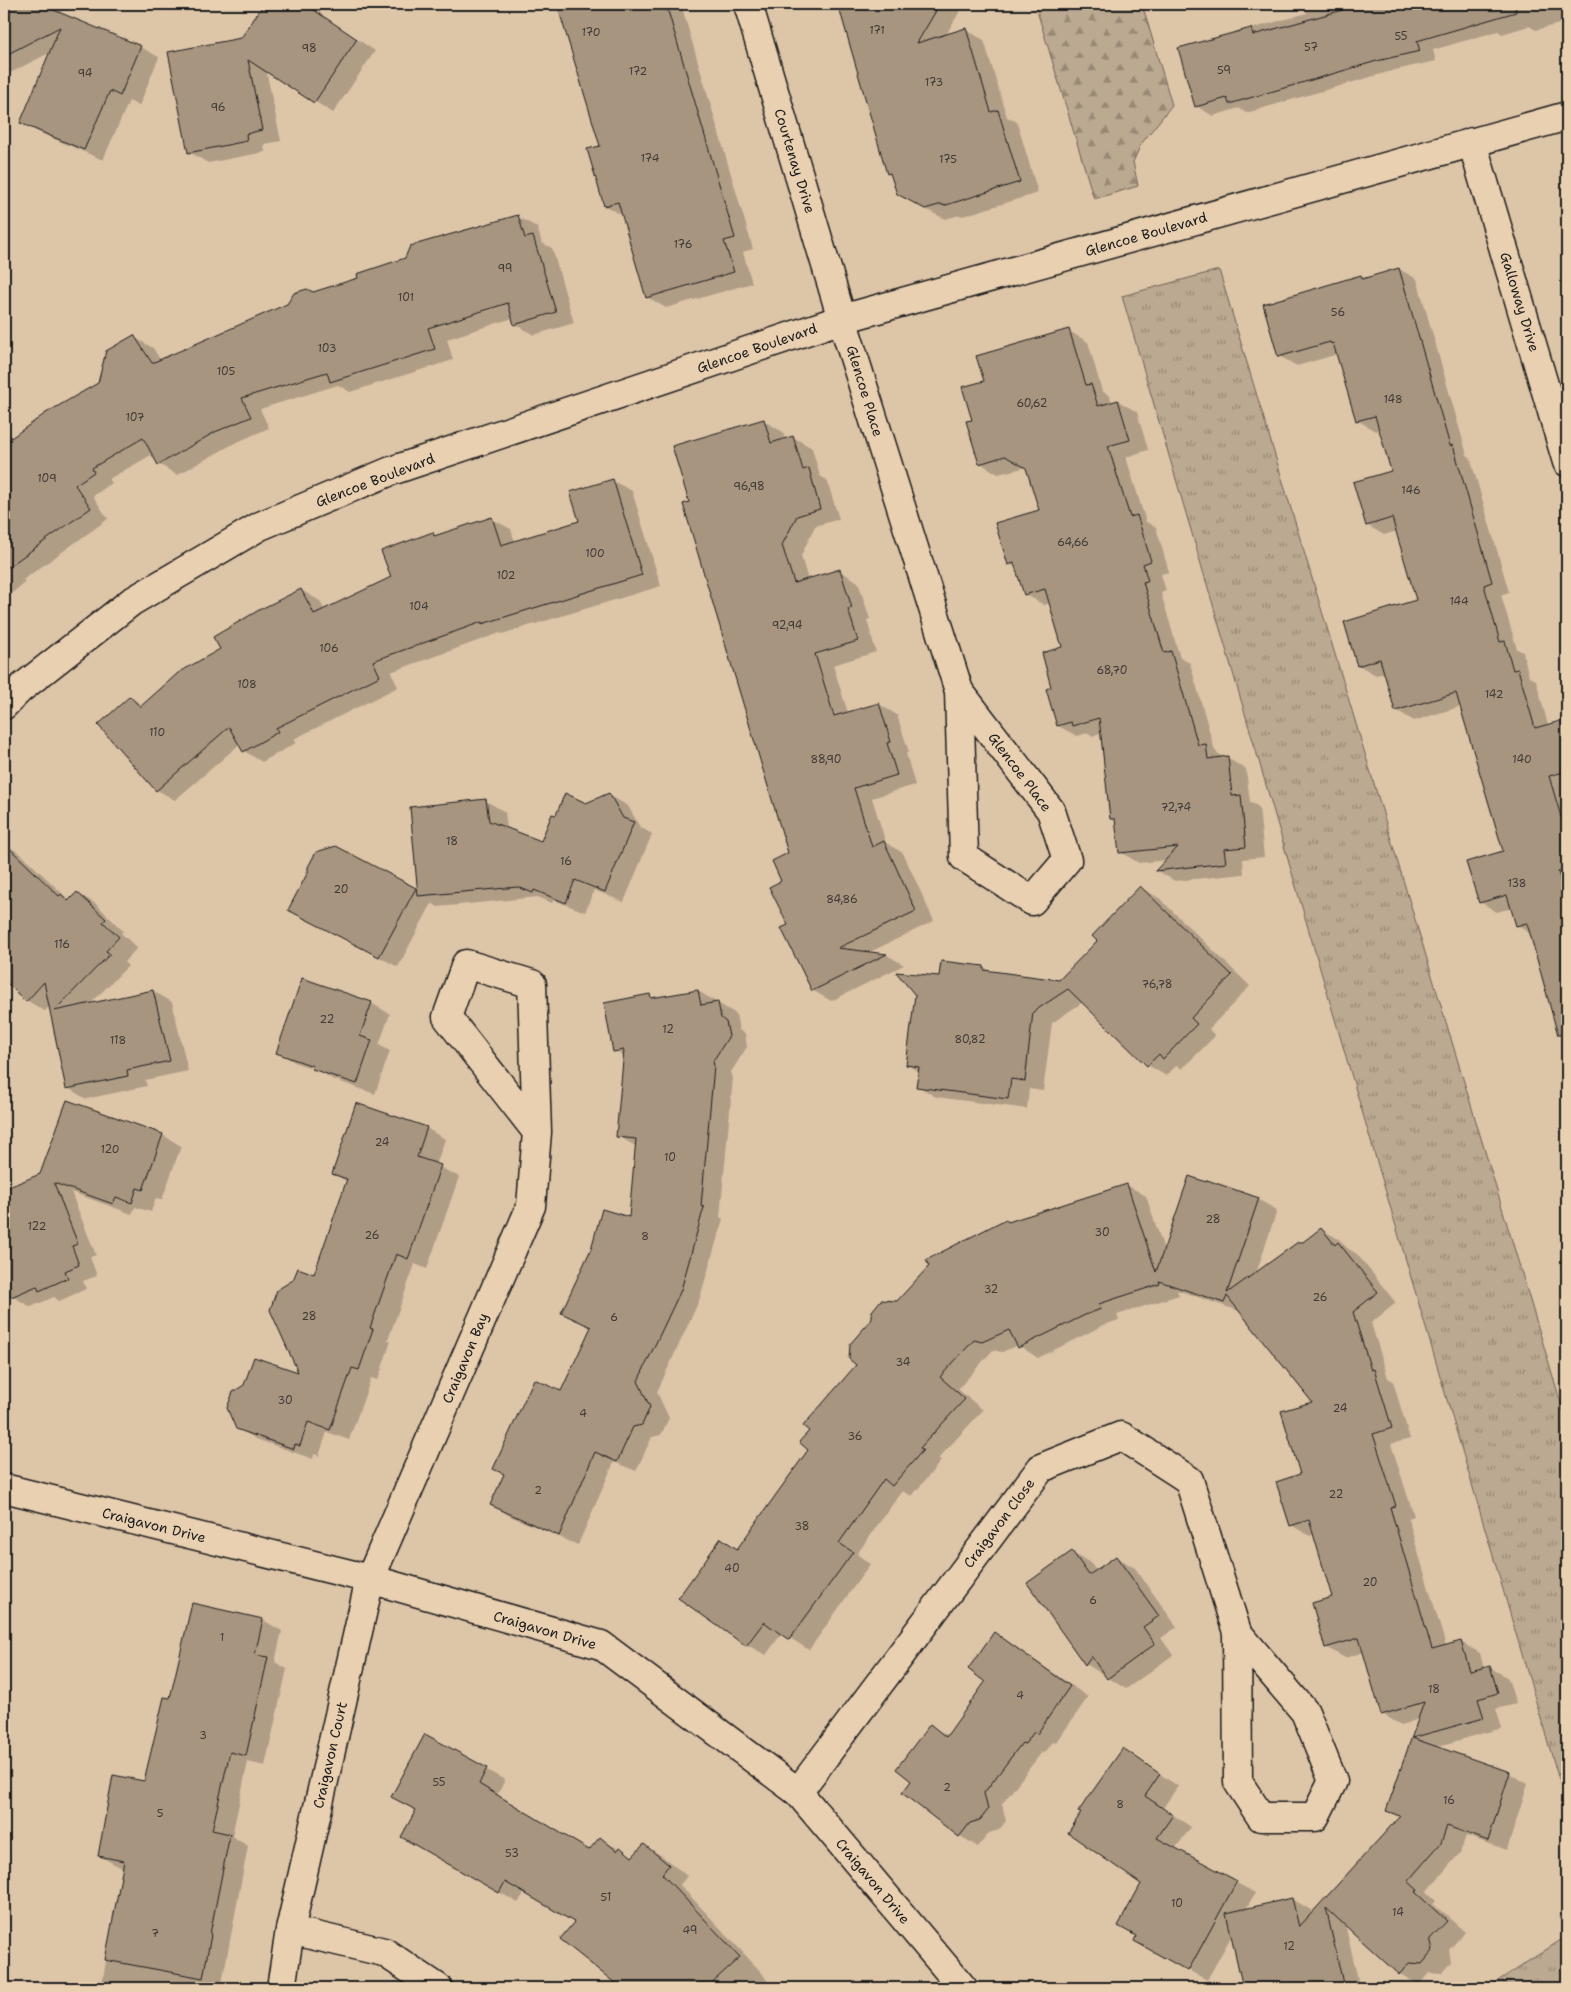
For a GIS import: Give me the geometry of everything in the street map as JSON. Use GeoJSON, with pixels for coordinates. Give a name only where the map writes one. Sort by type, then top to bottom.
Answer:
{"type":"FeatureCollection","features":[{"type":"Feature","properties":{"kind":"street","name":"Courtenay Drive"},"geometry":{"type":"LineString","coordinates":[[748,4],[842,319]]}},
{"type":"Feature","properties":{"kind":"street","name":"Glencoe Boulevard"},"geometry":{"type":"LineString","coordinates":[[4,705],[20,689],[130,602],[260,526],[392,471],[842,319],[1567,116]]}},
{"type":"Feature","properties":{"kind":"street","name":"Galloway Drive"},"geometry":{"type":"LineString","coordinates":[[1472,142],[1567,462]]}},
{"type":"Feature","properties":{"kind":"street","name":"Glencoe Place"},"geometry":{"type":"LineString","coordinates":[[842,319],[959,691],[964,857],[1032,901],[1067,860],[1052,811],[959,691]]}},
{"type":"Feature","properties":{"kind":"street","name":"Craigavon Bay"},"geometry":{"type":"LineString","coordinates":[[370,1579],[531,1206],[537,1132],[532,984],[466,964],[447,1017],[537,1132]]}},
{"type":"Feature","properties":{"kind":"street","name":"Craigavon Close"},"geometry":{"type":"LineString","coordinates":[[798,1792],[1041,1468],[1121,1436],[1189,1480],[1237,1632],[1238,1782],[1261,1816],[1315,1817],[1333,1781],[1305,1712],[1237,1632]]}},
{"type":"Feature","properties":{"kind":"street","name":"Craigavon Drive"},"geometry":{"type":"LineString","coordinates":[[4,1488],[370,1579],[601,1645],[798,1792],[963,1988]]}},
{"type":"Feature","properties":{"kind":"street","name":"Craigavon Court"},"geometry":{"type":"LineString","coordinates":[[281,1988],[290,1930],[370,1579]]}},
{"type":"Feature","properties":{"kind":"street"},"geometry":{"type":"LineString","coordinates":[[290,1930],[384,1952],[438,1988]]}},
{"type":"Feature","properties":{"kind":"green space"},"geometry":{"type":"Polygon","coordinates":[[[1035,4],[1142,4],[1172,105],[1141,144],[1133,162],[1138,186],[1094,199],[1035,4]]]}},
{"type":"Feature","properties":{"kind":"green space"},"geometry":{"type":"Polygon","coordinates":[[[1219,270],[1567,1423],[1567,1807],[1122,296],[1219,270]]]}},
{"type":"Feature","properties":{"kind":"green space"},"geometry":{"type":"Polygon","coordinates":[[[1567,1936],[1567,1988],[1487,1988],[1567,1936]]]}},
{"type":"Feature","properties":{"kind":"building"},"geometry":{"type":"Polygon","coordinates":[[[4,4],[39,4],[141,46],[120,96],[110,91],[84,150],[20,123],[60,27],[4,56],[4,4]]]}},
{"type":"Feature","properties":{"kind":"building"},"geometry":{"type":"Polygon","coordinates":[[[264,4],[305,4],[357,39],[314,103],[248,60],[262,130],[246,134],[247,141],[188,153],[168,52],[241,38],[264,4]]]}},
{"type":"Feature","properties":{"kind":"building"},"geometry":{"type":"Polygon","coordinates":[[[557,4],[666,4],[735,238],[724,241],[734,272],[646,298],[618,202],[604,206],[587,149],[600,146],[557,4]]]}},
{"type":"Feature","properties":{"kind":"building"},"geometry":{"type":"Polygon","coordinates":[[[838,4],[940,4],[917,43],[966,28],[991,112],[998,110],[1020,182],[943,206],[942,204],[925,209],[897,194],[890,173],[887,174],[838,4]]]}},
{"type":"Feature","properties":{"kind":"building"},"geometry":{"type":"Polygon","coordinates":[[[1364,4],[1515,4],[1516,12],[1417,41],[1420,51],[1377,61],[1229,104],[1227,98],[1195,107],[1178,48],[1251,28],[1253,35],[1364,4]]]}},
{"type":"Feature","properties":{"kind":"building"},"geometry":{"type":"Polygon","coordinates":[[[518,215],[525,238],[533,236],[556,312],[514,325],[508,303],[428,328],[435,349],[330,382],[327,372],[242,398],[251,417],[215,432],[158,465],[143,438],[92,468],[94,472],[75,485],[91,508],[4,570],[4,443],[46,413],[98,383],[106,351],[134,335],[152,363],[287,304],[294,293],[307,289],[313,292],[358,278],[357,274],[405,258],[410,246],[518,215]]]}},
{"type":"Feature","properties":{"kind":"building"},"geometry":{"type":"Polygon","coordinates":[[[1399,268],[1450,446],[1453,445],[1492,582],[1484,585],[1500,642],[1505,641],[1513,670],[1518,669],[1535,728],[1567,719],[1567,771],[1549,776],[1567,837],[1567,869],[1558,872],[1567,901],[1567,1034],[1558,1035],[1527,923],[1516,926],[1507,895],[1479,903],[1466,862],[1503,851],[1456,693],[1395,711],[1380,659],[1357,666],[1344,622],[1416,600],[1392,518],[1366,526],[1353,482],[1391,471],[1375,416],[1356,421],[1333,343],[1331,344],[1330,342],[1278,357],[1263,304],[1361,275],[1362,279],[1399,268]]]}},
{"type":"Feature","properties":{"kind":"building"},"geometry":{"type":"Polygon","coordinates":[[[1069,329],[1086,385],[1091,384],[1098,406],[1118,400],[1130,440],[1108,446],[1130,517],[1137,515],[1151,561],[1143,564],[1148,581],[1143,582],[1164,653],[1171,651],[1198,745],[1206,744],[1208,759],[1228,756],[1232,796],[1241,795],[1246,847],[1224,849],[1226,863],[1155,871],[1178,847],[1119,853],[1115,819],[1110,819],[1099,718],[1072,726],[1071,722],[1057,726],[1046,689],[1051,687],[1042,653],[1062,647],[1045,589],[1024,595],[1014,563],[1008,565],[995,523],[1039,510],[1026,468],[1005,456],[979,464],[966,421],[972,420],[962,387],[984,381],[976,356],[1069,329]]]}},
{"type":"Feature","properties":{"kind":"building"},"geometry":{"type":"Polygon","coordinates":[[[764,419],[771,443],[793,436],[803,470],[809,468],[820,509],[797,516],[782,545],[794,583],[840,569],[852,608],[848,609],[858,641],[815,654],[834,716],[879,703],[891,742],[887,743],[897,775],[854,788],[872,847],[884,841],[916,911],[838,948],[887,954],[812,991],[781,928],[788,925],[769,887],[781,881],[772,861],[788,853],[683,504],[689,502],[672,446],[764,419]]]}},
{"type":"Feature","properties":{"kind":"building"},"geometry":{"type":"Polygon","coordinates":[[[613,479],[642,575],[482,624],[482,622],[373,661],[380,676],[276,728],[278,732],[243,752],[229,727],[156,791],[98,725],[130,696],[140,707],[178,673],[220,649],[213,637],[259,610],[301,589],[314,614],[391,577],[381,551],[433,532],[434,536],[492,517],[501,545],[579,521],[570,492],[613,479]]]}},
{"type":"Feature","properties":{"kind":"building"},"geometry":{"type":"Polygon","coordinates":[[[565,793],[586,803],[609,793],[623,818],[634,822],[605,892],[575,880],[566,903],[534,890],[533,893],[518,887],[418,896],[410,807],[486,799],[489,821],[541,841],[552,814],[556,815],[565,793]]]}},
{"type":"Feature","properties":{"kind":"building"},"geometry":{"type":"Polygon","coordinates":[[[4,843],[59,896],[61,894],[68,901],[77,892],[106,919],[103,922],[119,937],[106,951],[110,954],[54,1011],[153,990],[170,1061],[127,1070],[128,1076],[66,1089],[44,982],[26,1002],[4,980],[4,843]]]}},
{"type":"Feature","properties":{"kind":"building"},"geometry":{"type":"Polygon","coordinates":[[[336,846],[416,888],[379,957],[288,910],[316,852],[336,846]]]}},
{"type":"Feature","properties":{"kind":"building"},"geometry":{"type":"Polygon","coordinates":[[[1140,886],[1232,975],[1191,1018],[1197,1024],[1163,1059],[1159,1054],[1147,1066],[1068,989],[1033,1012],[1025,1081],[1011,1079],[1008,1099],[916,1087],[919,1067],[906,1065],[915,995],[896,972],[939,976],[941,961],[984,966],[984,970],[1059,980],[1097,941],[1092,936],[1140,886]]]}},
{"type":"Feature","properties":{"kind":"building"},"geometry":{"type":"Polygon","coordinates":[[[302,978],[372,1002],[360,1036],[372,1040],[357,1084],[312,1069],[313,1066],[276,1053],[302,978]]]}},
{"type":"Feature","properties":{"kind":"building"},"geometry":{"type":"Polygon","coordinates":[[[698,990],[701,1005],[718,1002],[721,1018],[726,1022],[729,1036],[713,1061],[701,1206],[704,1207],[681,1290],[638,1381],[650,1407],[642,1425],[633,1427],[617,1462],[595,1452],[559,1536],[490,1505],[504,1474],[493,1469],[534,1379],[561,1391],[591,1327],[561,1313],[591,1249],[602,1209],[629,1217],[636,1139],[616,1137],[624,1050],[613,1052],[604,1003],[650,994],[651,998],[698,990]]]}},
{"type":"Feature","properties":{"kind":"building"},"geometry":{"type":"Polygon","coordinates":[[[67,1100],[163,1134],[143,1190],[137,1188],[132,1203],[116,1197],[113,1204],[54,1183],[78,1244],[72,1246],[79,1265],[65,1271],[68,1278],[39,1291],[37,1286],[11,1297],[4,1279],[4,1189],[40,1174],[67,1100]]]}},
{"type":"Feature","properties":{"kind":"building"},"geometry":{"type":"Polygon","coordinates":[[[356,1103],[427,1127],[417,1157],[441,1165],[408,1259],[396,1254],[370,1328],[373,1329],[359,1370],[352,1368],[330,1430],[308,1422],[300,1446],[295,1444],[294,1449],[236,1429],[227,1408],[233,1392],[244,1385],[254,1357],[298,1372],[270,1310],[277,1290],[293,1280],[298,1268],[314,1274],[347,1179],[332,1174],[356,1103]]]}},
{"type":"Feature","properties":{"kind":"building"},"geometry":{"type":"Polygon","coordinates":[[[1189,1176],[1206,1182],[1207,1180],[1259,1198],[1227,1293],[1298,1242],[1303,1242],[1321,1228],[1335,1245],[1338,1242],[1378,1292],[1353,1312],[1371,1370],[1374,1369],[1392,1428],[1373,1434],[1396,1506],[1390,1507],[1432,1649],[1461,1641],[1470,1671],[1490,1666],[1498,1693],[1478,1699],[1484,1718],[1412,1738],[1510,1772],[1488,1841],[1447,1826],[1441,1843],[1408,1881],[1418,1890],[1415,1892],[1447,1921],[1430,1939],[1433,1951],[1422,1964],[1409,1963],[1399,1975],[1326,1908],[1344,1988],[1243,1988],[1226,1913],[1292,1898],[1299,1927],[1400,1816],[1386,1811],[1424,1702],[1381,1715],[1359,1638],[1325,1648],[1312,1603],[1332,1597],[1309,1520],[1290,1526],[1276,1482],[1300,1474],[1281,1411],[1312,1402],[1227,1296],[1224,1303],[1159,1281],[1160,1284],[1099,1304],[1101,1309],[1018,1348],[1009,1330],[982,1342],[974,1340],[940,1377],[965,1399],[920,1448],[923,1450],[892,1486],[884,1479],[839,1543],[853,1552],[789,1640],[764,1622],[746,1646],[678,1598],[721,1538],[737,1549],[808,1450],[799,1442],[809,1431],[803,1426],[856,1365],[849,1359],[850,1344],[872,1319],[872,1311],[881,1300],[897,1301],[929,1266],[926,1260],[1006,1219],[1008,1222],[1127,1184],[1156,1272],[1189,1176]]]}},
{"type":"Feature","properties":{"kind":"building"},"geometry":{"type":"Polygon","coordinates":[[[1072,1551],[1089,1575],[1116,1556],[1159,1616],[1143,1627],[1155,1644],[1107,1679],[1091,1656],[1085,1665],[1027,1583],[1072,1551]]]}},
{"type":"Feature","properties":{"kind":"building"},"geometry":{"type":"Polygon","coordinates":[[[192,1603],[263,1619],[255,1655],[268,1657],[246,1756],[230,1752],[212,1830],[230,1834],[203,1978],[105,1960],[124,1861],[98,1856],[113,1775],[144,1781],[164,1697],[170,1698],[192,1603]]]}},
{"type":"Feature","properties":{"kind":"building"},"geometry":{"type":"Polygon","coordinates":[[[994,1632],[1070,1686],[1037,1734],[1034,1732],[1025,1744],[1022,1743],[984,1793],[988,1810],[980,1820],[970,1823],[959,1837],[902,1793],[911,1781],[896,1769],[930,1724],[946,1737],[985,1682],[968,1669],[994,1632]]]}},
{"type":"Feature","properties":{"kind":"building"},"geometry":{"type":"Polygon","coordinates":[[[425,1734],[487,1768],[479,1784],[589,1850],[600,1837],[617,1851],[620,1847],[632,1857],[644,1844],[669,1865],[662,1874],[740,1957],[706,1988],[621,1988],[560,1939],[574,1922],[505,1882],[499,1893],[401,1837],[416,1810],[391,1797],[425,1734]]]}},
{"type":"Feature","properties":{"kind":"building"},"geometry":{"type":"Polygon","coordinates":[[[1123,1748],[1160,1774],[1145,1796],[1173,1815],[1157,1838],[1237,1881],[1188,1971],[1134,1941],[1136,1936],[1118,1926],[1141,1884],[1068,1833],[1081,1813],[1078,1812],[1123,1748]]]}}]}
